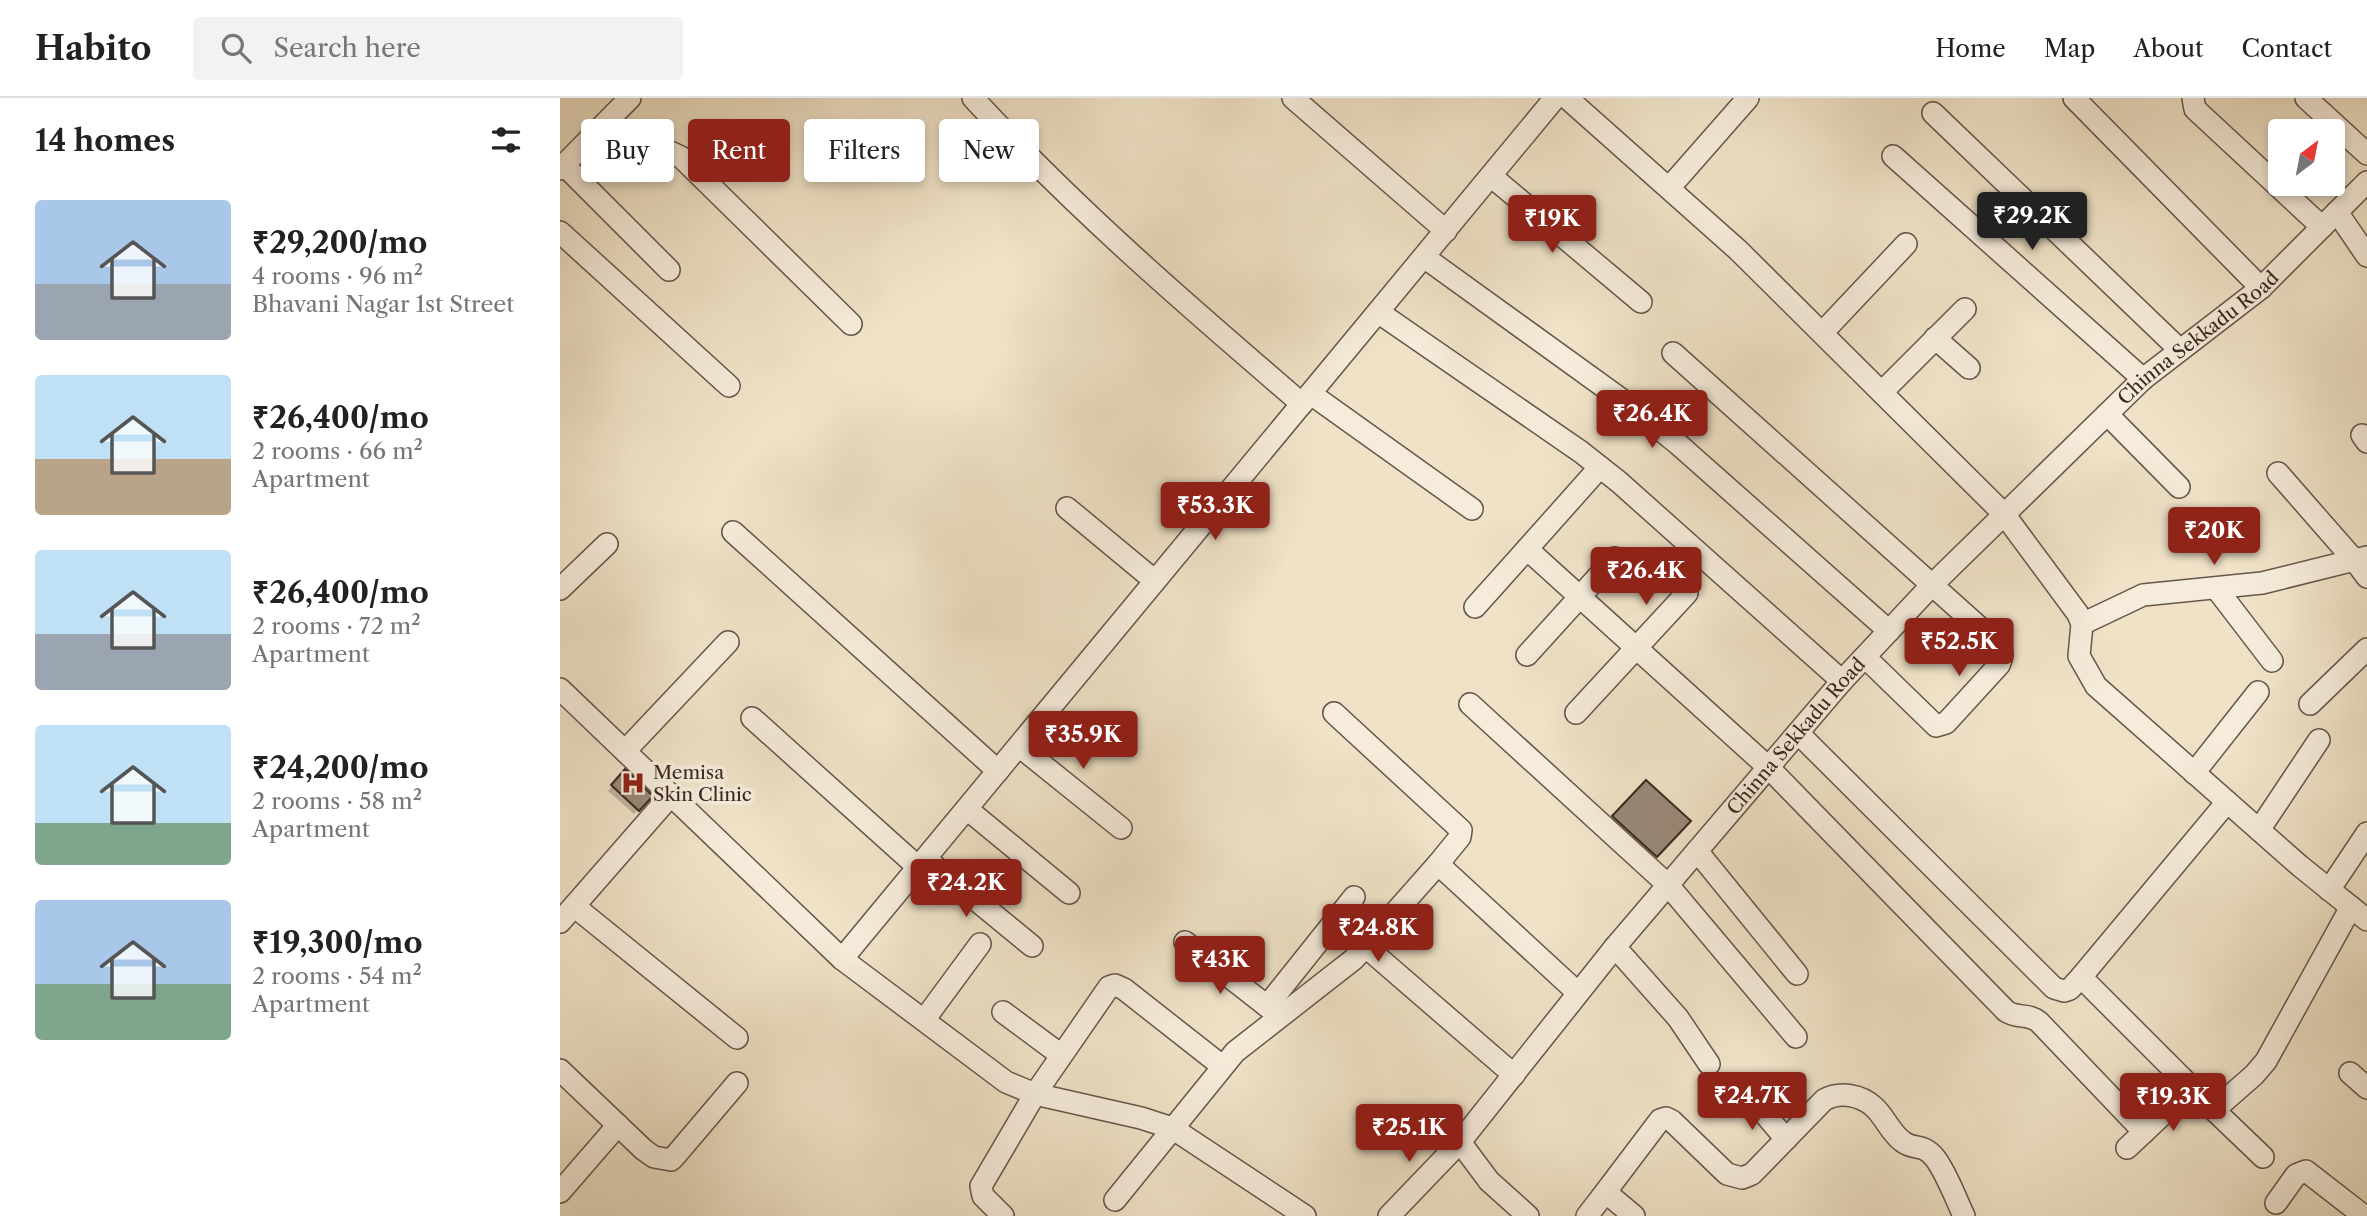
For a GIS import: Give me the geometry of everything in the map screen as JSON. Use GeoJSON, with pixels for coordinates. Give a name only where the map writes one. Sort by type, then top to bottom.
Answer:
{"type":"FeatureCollection","features":[{"type":"Feature","properties":{"kind":"street"},"geometry":{"type":"LineString","coordinates":[[610,119],[630,98]]}},
{"type":"Feature","properties":{"kind":"street"},"geometry":{"type":"LineString","coordinates":[[973,98],[1028,159],[1148,271],[1306,399],[1472,509]]}},
{"type":"Feature","properties":{"kind":"street"},"geometry":{"type":"LineString","coordinates":[[1293,98],[1446,231]]}},
{"type":"Feature","properties":{"kind":"street"},"geometry":{"type":"LineString","coordinates":[[842,959],[1555,98]]}},
{"type":"Feature","properties":{"kind":"street"},"geometry":{"type":"LineString","coordinates":[[1567,98],[1738,250],[2004,514],[2078,614],[2081,624],[2079,656],[2096,687],[2259,830],[2359,913],[2266,1061],[2214,1110]]}},
{"type":"Feature","properties":{"kind":"street"},"geometry":{"type":"LineString","coordinates":[[1669,188],[1748,98]]}},
{"type":"Feature","properties":{"kind":"street"},"geometry":{"type":"LineString","coordinates":[[2074,98],[2261,288]]}},
{"type":"Feature","properties":{"kind":"street"},"geometry":{"type":"LineString","coordinates":[[2193,98],[2195,109],[2329,220],[2367,256]]}},
{"type":"Feature","properties":{"kind":"street"},"geometry":{"type":"LineString","coordinates":[[2306,98],[2367,154]]}},
{"type":"Feature","properties":{"kind":"street"},"geometry":{"type":"LineString","coordinates":[[1933,113],[2180,350]]}},
{"type":"Feature","properties":{"kind":"street"},"geometry":{"type":"LineString","coordinates":[[581,148],[562,167],[669,270]]}},
{"type":"Feature","properties":{"kind":"street"},"geometry":{"type":"LineString","coordinates":[[674,154],[681,157],[851,324]]}},
{"type":"Feature","properties":{"kind":"street"},"geometry":{"type":"LineString","coordinates":[[1894,156],[2143,379]]}},
{"type":"Feature","properties":{"kind":"street"},"geometry":{"type":"LineString","coordinates":[[1491,176],[1641,302]]}},
{"type":"Feature","properties":{"kind":"street","name":"Chinna Sekkadu Road"},"geometry":{"type":"LineString","coordinates":[[1389,1216],[1460,1142],[1615,947],[1842,681],[1931,586],[2143,379],[2261,288],[2367,182]]}},
{"type":"Feature","properties":{"kind":"street"},"geometry":{"type":"LineString","coordinates":[[560,232],[729,386]]}},
{"type":"Feature","properties":{"kind":"street"},"geometry":{"type":"LineString","coordinates":[[1823,332],[1906,244]]}},
{"type":"Feature","properties":{"kind":"street"},"geometry":{"type":"LineString","coordinates":[[1424,257],[1636,410],[1889,631]]}},
{"type":"Feature","properties":{"kind":"street"},"geometry":{"type":"LineString","coordinates":[[1882,392],[1965,309]]}},
{"type":"Feature","properties":{"kind":"street"},"geometry":{"type":"LineString","coordinates":[[1378,313],[1600,467],[1842,681]]}},
{"type":"Feature","properties":{"kind":"street"},"geometry":{"type":"LineString","coordinates":[[1935,338],[1969,368]]}},
{"type":"Feature","properties":{"kind":"street"},"geometry":{"type":"LineString","coordinates":[[1673,353],[1998,644],[2003,658],[1946,723],[1936,726],[1864,657]]}},
{"type":"Feature","properties":{"kind":"street"},"geometry":{"type":"LineString","coordinates":[[2107,414],[2179,487]]}},
{"type":"Feature","properties":{"kind":"street"},"geometry":{"type":"LineString","coordinates":[[1475,607],[1600,467]]}},
{"type":"Feature","properties":{"kind":"street"},"geometry":{"type":"LineString","coordinates":[[2278,473],[2363,565]]}},
{"type":"Feature","properties":{"kind":"street"},"geometry":{"type":"LineString","coordinates":[[1067,508],[1155,581]]}},
{"type":"Feature","properties":{"kind":"street"},"geometry":{"type":"LineString","coordinates":[[733,532],[998,771]]}},
{"type":"Feature","properties":{"kind":"street"},"geometry":{"type":"LineString","coordinates":[[563,582],[607,544]]}},
{"type":"Feature","properties":{"kind":"street"},"geometry":{"type":"LineString","coordinates":[[1527,549],[1769,768],[2006,1011],[2014,1016],[2029,1016],[2039,1022],[2144,1132]]}},
{"type":"Feature","properties":{"kind":"street"},"geometry":{"type":"LineString","coordinates":[[1527,655],[1615,558]]}},
{"type":"Feature","properties":{"kind":"street"},"geometry":{"type":"LineString","coordinates":[[2081,624],[2143,595],[2262,583],[2363,565]]}},
{"type":"Feature","properties":{"kind":"street"},"geometry":{"type":"LineString","coordinates":[[2216,588],[2272,660]]}},
{"type":"Feature","properties":{"kind":"street"},"geometry":{"type":"LineString","coordinates":[[1576,713],[1687,593]]}},
{"type":"Feature","properties":{"kind":"street"},"geometry":{"type":"LineString","coordinates":[[625,751],[728,642]]}},
{"type":"Feature","properties":{"kind":"street"},"geometry":{"type":"LineString","coordinates":[[2310,704],[2367,649]]}},
{"type":"Feature","properties":{"kind":"street"},"geometry":{"type":"LineString","coordinates":[[560,689],[842,959],[1006,1082],[1035,1094],[1141,1118],[1172,1128],[1305,1216]]}},
{"type":"Feature","properties":{"kind":"street"},"geometry":{"type":"LineString","coordinates":[[2194,773],[2258,692]]}},
{"type":"Feature","properties":{"kind":"street"},"geometry":{"type":"LineString","coordinates":[[1470,704],[1668,886],[1796,1037]]}},
{"type":"Feature","properties":{"kind":"street"},"geometry":{"type":"LineString","coordinates":[[1273,1011],[1339,973],[1366,947],[1460,837],[1461,830],[1334,713]]}},
{"type":"Feature","properties":{"kind":"street"},"geometry":{"type":"LineString","coordinates":[[752,718],[922,863],[1032,946]]}},
{"type":"Feature","properties":{"kind":"street"},"geometry":{"type":"LineString","coordinates":[[1798,733],[2054,988],[2064,991],[2070,989],[2081,977],[2227,802]]}},
{"type":"Feature","properties":{"kind":"street"},"geometry":{"type":"LineString","coordinates":[[2259,830],[2319,740]]}},
{"type":"Feature","properties":{"kind":"street"},"geometry":{"type":"LineString","coordinates":[[1019,746],[1121,828]]}},
{"type":"Feature","properties":{"kind":"street"},"geometry":{"type":"LineString","coordinates":[[560,922],[671,795]]}},
{"type":"Feature","properties":{"kind":"street"},"geometry":{"type":"LineString","coordinates":[[967,809],[1069,893]]}},
{"type":"Feature","properties":{"kind":"street"},"geometry":{"type":"LineString","coordinates":[[2329,890],[2367,833]]}},
{"type":"Feature","properties":{"kind":"street"},"geometry":{"type":"LineString","coordinates":[[1697,851],[1797,974]]}},
{"type":"Feature","properties":{"kind":"street"},"geometry":{"type":"LineString","coordinates":[[1438,864],[1578,993]]}},
{"type":"Feature","properties":{"kind":"street"},"geometry":{"type":"LineString","coordinates":[[1115,1200],[1222,1066],[1252,1037],[1273,1011],[1354,897]]}},
{"type":"Feature","properties":{"kind":"street"},"geometry":{"type":"LineString","coordinates":[[574,906],[737,1038]]}},
{"type":"Feature","properties":{"kind":"street"},"geometry":{"type":"LineString","coordinates":[[1185,942],[1273,1011]]}},
{"type":"Feature","properties":{"kind":"street"},"geometry":{"type":"LineString","coordinates":[[924,1020],[979,944]]}},
{"type":"Feature","properties":{"kind":"street"},"geometry":{"type":"LineString","coordinates":[[1366,947],[1514,1075]]}},
{"type":"Feature","properties":{"kind":"street"},"geometry":{"type":"LineString","coordinates":[[1615,947],[1678,1018],[1709,1064]]}},
{"type":"Feature","properties":{"kind":"street"},"geometry":{"type":"LineString","coordinates":[[2081,977],[2263,1157]]}},
{"type":"Feature","properties":{"kind":"street"},"geometry":{"type":"LineString","coordinates":[[1003,1216],[983,1196],[981,1186],[1035,1094],[1109,987],[1115,985],[1124,989],[1222,1066]]}},
{"type":"Feature","properties":{"kind":"street"},"geometry":{"type":"LineString","coordinates":[[1003,1012],[1061,1055]]}},
{"type":"Feature","properties":{"kind":"street"},"geometry":{"type":"LineString","coordinates":[[560,1070],[654,1157],[671,1160],[737,1083]]}},
{"type":"Feature","properties":{"kind":"street"},"geometry":{"type":"LineString","coordinates":[[2350,1073],[2367,1088]]}},
{"type":"Feature","properties":{"kind":"street"},"geometry":{"type":"LineString","coordinates":[[2127,1148],[2191,1088]]}},
{"type":"Feature","properties":{"kind":"street"},"geometry":{"type":"LineString","coordinates":[[1587,1216],[1660,1120],[1666,1118],[1727,1174],[1742,1178],[1752,1174],[1824,1100],[1832,1095],[1843,1094],[1867,1102],[1905,1144],[1923,1147],[1937,1160],[1964,1216]]}},
{"type":"Feature","properties":{"kind":"street"},"geometry":{"type":"LineString","coordinates":[[1751,1098],[1786,1139]]}},
{"type":"Feature","properties":{"kind":"street"},"geometry":{"type":"LineString","coordinates":[[560,1192],[618,1125]]}},
{"type":"Feature","properties":{"kind":"street"},"geometry":{"type":"LineString","coordinates":[[1460,1142],[1489,1181],[1528,1216]]}},
{"type":"Feature","properties":{"kind":"street"},"geometry":{"type":"LineString","coordinates":[[2276,1203],[2296,1175],[2306,1171],[2364,1216]]}},
{"type":"Feature","properties":{"kind":"street"},"geometry":{"type":"LineString","coordinates":[[1601,1198],[1609,1195],[1634,1216]]}},
{"type":"Feature","properties":{"kind":"building"},"geometry":{"type":"Polygon","coordinates":[[[625,769],[653,796],[639,811],[611,785],[625,769]]]}},
{"type":"Feature","properties":{"kind":"building"},"geometry":{"type":"Polygon","coordinates":[[[1646,780],[1691,821],[1657,857],[1612,816],[1646,780]]]}},
{"type":"Feature","properties":{"kind":"place","name":"Memisa Skin Clinic"},"geometry":{"type":"Point","coordinates":[633,783]}}]}
